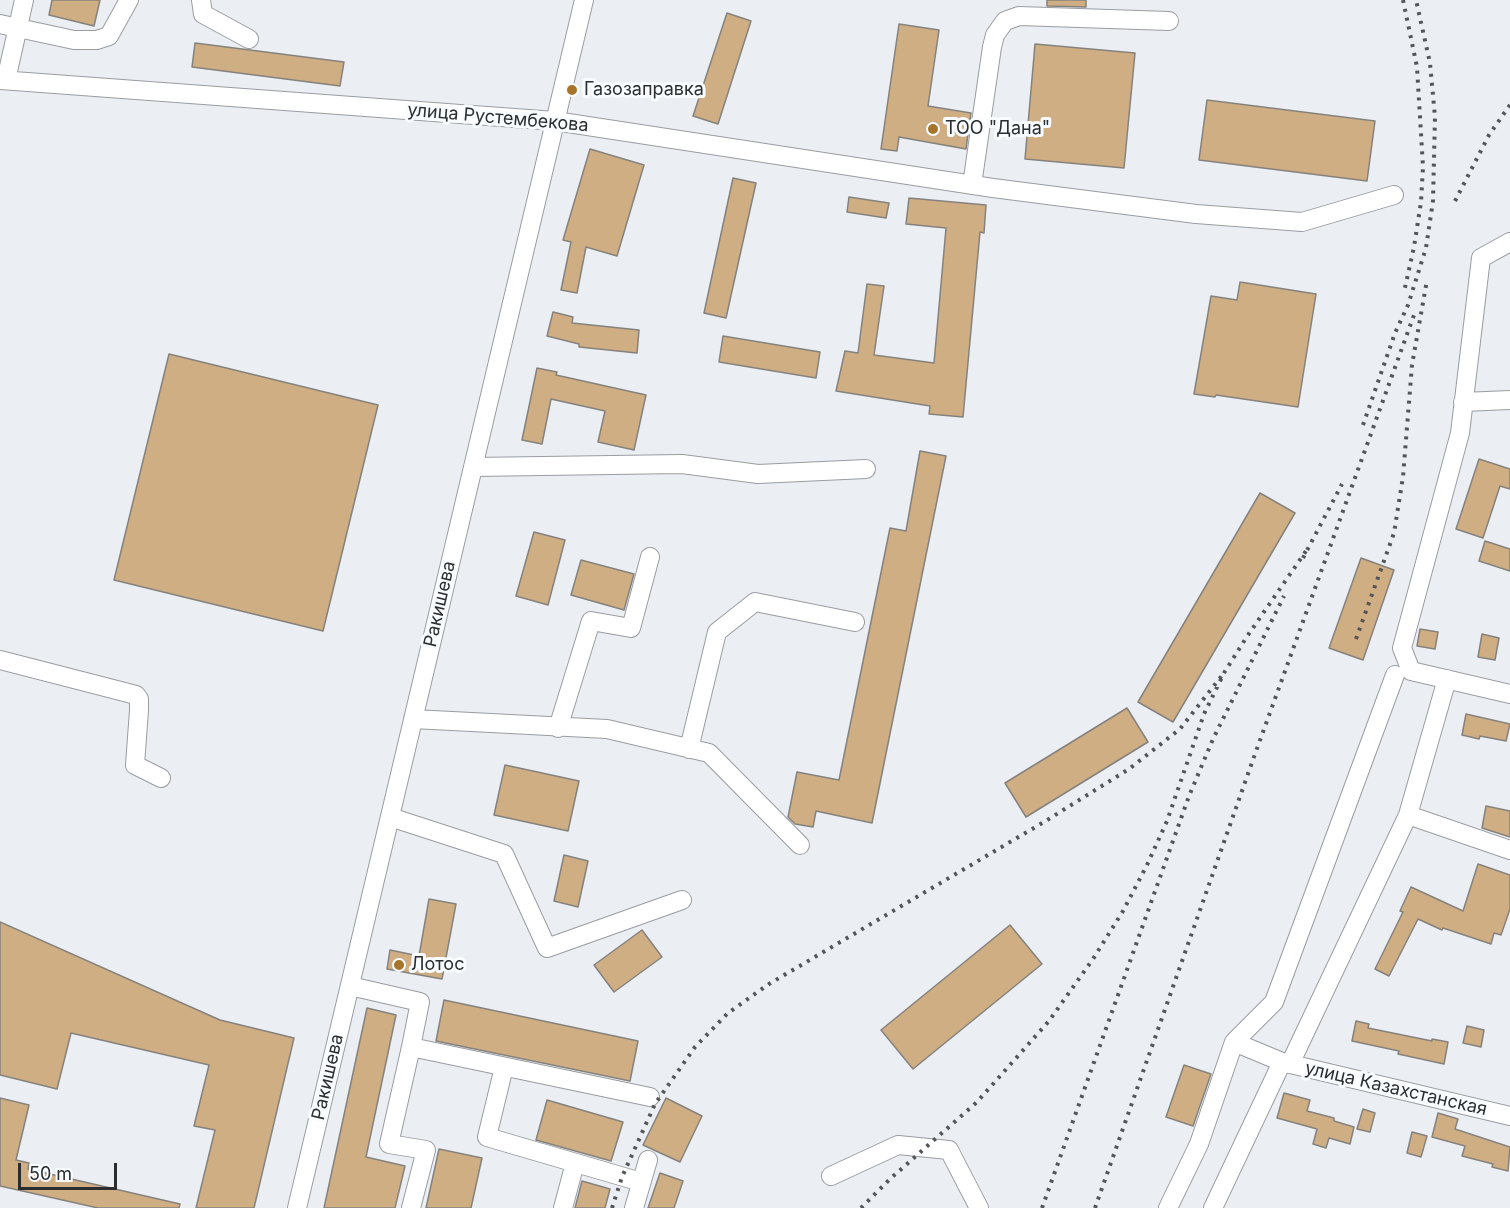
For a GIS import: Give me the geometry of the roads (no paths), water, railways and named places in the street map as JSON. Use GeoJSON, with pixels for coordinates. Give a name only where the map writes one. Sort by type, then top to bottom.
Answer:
{"type":"FeatureCollection","features":[{"type":"Feature","properties":{"kind":"street"},"geometry":{"type":"LineString","coordinates":[[3,80],[9,26],[24,0]]}},
{"type":"Feature","properties":{"kind":"street"},"geometry":{"type":"LineString","coordinates":[[9,26],[74,40],[98,40],[109,36],[129,0]]}},
{"type":"Feature","properties":{"kind":"street"},"geometry":{"type":"LineString","coordinates":[[201,0],[203,14],[249,39]]}},
{"type":"Feature","properties":{"kind":"street","name":"Ракишева"},"geometry":{"type":"LineString","coordinates":[[297,1208],[584,0]]}},
{"type":"Feature","properties":{"kind":"street"},"geometry":{"type":"LineString","coordinates":[[972,185],[992,46],[995,35],[1005,21],[1019,16],[1169,21]]}},
{"type":"Feature","properties":{"kind":"street","name":"улица Рустембекова"},"geometry":{"type":"LineString","coordinates":[[3,80],[555,120],[972,185],[1196,214],[1302,222],[1394,195]]}},
{"type":"Feature","properties":{"kind":"street"},"geometry":{"type":"LineString","coordinates":[[1168,1208],[1199,1144],[1234,1042],[1274,1002],[1403,673],[1402,648],[1460,433],[1481,258],[1510,242]]}},
{"type":"Feature","properties":{"kind":"street"},"geometry":{"type":"LineString","coordinates":[[1463,402],[1510,400]]}},
{"type":"Feature","properties":{"kind":"street"},"geometry":{"type":"LineString","coordinates":[[473,467],[682,464],[758,474],[866,469]]}},
{"type":"Feature","properties":{"kind":"street"},"geometry":{"type":"LineString","coordinates":[[558,728],[591,621],[631,628],[650,557]]}},
{"type":"Feature","properties":{"kind":"street"},"geometry":{"type":"LineString","coordinates":[[689,749],[717,632],[755,602],[855,622]]}},
{"type":"Feature","properties":{"kind":"street"},"geometry":{"type":"LineString","coordinates":[[0,660],[136,695],[139,699],[139,710],[135,765],[160,778]]}},
{"type":"Feature","properties":{"kind":"street"},"geometry":{"type":"LineString","coordinates":[[1403,673],[1447,679],[1510,694]]}},
{"type":"Feature","properties":{"kind":"street"},"geometry":{"type":"LineString","coordinates":[[1213,1208],[1408,815],[1447,679]]}},
{"type":"Feature","properties":{"kind":"street"},"geometry":{"type":"LineString","coordinates":[[413,719],[607,729],[709,753],[800,845]]}},
{"type":"Feature","properties":{"kind":"street"},"geometry":{"type":"LineString","coordinates":[[1408,815],[1510,850]]}},
{"type":"Feature","properties":{"kind":"street"},"geometry":{"type":"LineString","coordinates":[[390,817],[504,854],[547,948],[682,900]]}},
{"type":"Feature","properties":{"kind":"street"},"geometry":{"type":"LineString","coordinates":[[350,986],[420,1002],[389,1144],[426,1150],[411,1208]]}},
{"type":"Feature","properties":{"kind":"street","name":"улица Казахстанская"},"geometry":{"type":"LineString","coordinates":[[1234,1042],[1286,1063],[1510,1116]]}},
{"type":"Feature","properties":{"kind":"street"},"geometry":{"type":"LineString","coordinates":[[411,1047],[650,1097]]}},
{"type":"Feature","properties":{"kind":"street"},"geometry":{"type":"LineString","coordinates":[[504,1066],[487,1137],[641,1182]]}},
{"type":"Feature","properties":{"kind":"street"},"geometry":{"type":"LineString","coordinates":[[831,1176],[898,1145],[949,1150],[978,1208]]}},
{"type":"Feature","properties":{"kind":"street"},"geometry":{"type":"LineString","coordinates":[[634,1208],[648,1160]]}},
{"type":"Feature","properties":{"kind":"street"},"geometry":{"type":"LineString","coordinates":[[563,1208],[575,1163]]}},
{"type":"Feature","properties":{"kind":"railway"},"geometry":{"type":"LineString","coordinates":[[1403,0],[1417,67],[1423,167],[1421,202],[1404,292]]}},
{"type":"Feature","properties":{"kind":"railway"},"geometry":{"type":"LineString","coordinates":[[1363,425],[1395,333],[1408,305],[1426,248],[1433,201],[1435,117],[1430,63],[1416,0]]}},
{"type":"Feature","properties":{"kind":"railway"},"geometry":{"type":"LineString","coordinates":[[1455,201],[1489,135],[1510,105]]}},
{"type":"Feature","properties":{"kind":"railway"},"geometry":{"type":"LineString","coordinates":[[1356,639],[1394,533],[1403,477],[1412,365],[1427,280]]}},
{"type":"Feature","properties":{"kind":"railway"},"geometry":{"type":"LineString","coordinates":[[1095,1208],[1255,754],[1414,315]]}},
{"type":"Feature","properties":{"kind":"railway"},"geometry":{"type":"LineString","coordinates":[[1303,558],[1342,484]]}},
{"type":"Feature","properties":{"kind":"railway"},"geometry":{"type":"LineString","coordinates":[[861,1208],[890,1179],[977,1102],[1049,1021],[1093,959],[1123,911],[1147,865],[1167,821],[1204,714],[1224,673],[1306,551]]}},
{"type":"Feature","properties":{"kind":"railway"},"geometry":{"type":"LineString","coordinates":[[1042,1208],[1189,796],[1213,739],[1284,596]]}},
{"type":"Feature","properties":{"kind":"railway"},"geometry":{"type":"LineString","coordinates":[[612,1208],[622,1177],[655,1104],[695,1047],[728,1013],[769,984],[1044,822],[1129,769],[1180,729],[1224,673]]}},
{"type":"Feature","properties":{"kind":"place","name":"Газозаправка"},"geometry":{"type":"Point","coordinates":[572,90]}},
{"type":"Feature","properties":{"kind":"place","name":"ТОО \"Дана\""},"geometry":{"type":"Point","coordinates":[933,129]}},
{"type":"Feature","properties":{"kind":"place","name":"Лотос"},"geometry":{"type":"Point","coordinates":[399,965]}}]}
